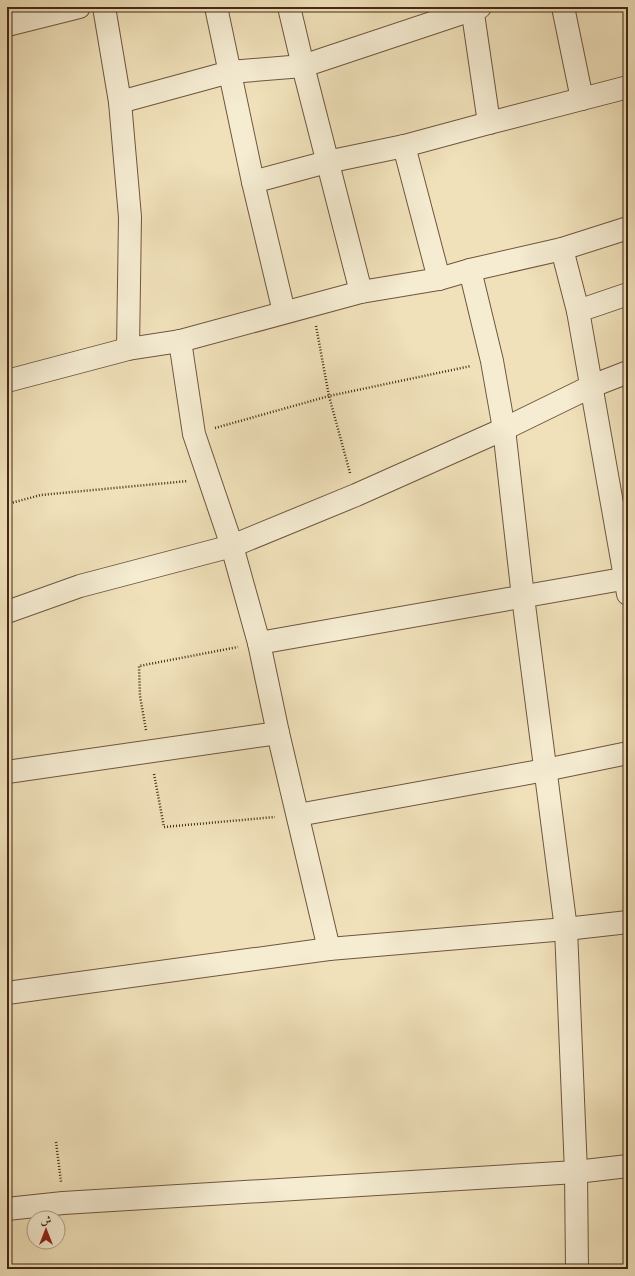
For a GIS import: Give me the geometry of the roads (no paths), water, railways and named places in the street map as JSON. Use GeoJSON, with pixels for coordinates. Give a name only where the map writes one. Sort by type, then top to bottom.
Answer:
{"type":"FeatureCollection","features":[{"type":"Feature","properties":{"kind":"street"},"geometry":{"type":"LineString","coordinates":[[7,25],[79,7]]}},
{"type":"Feature","properties":{"kind":"street"},"geometry":{"type":"LineString","coordinates":[[104,7],[120,102],[130,218],[128,349]]}},
{"type":"Feature","properties":{"kind":"street"},"geometry":{"type":"LineString","coordinates":[[216,7],[253,182],[284,312]]}},
{"type":"Feature","properties":{"kind":"street"},"geometry":{"type":"LineString","coordinates":[[289,7],[361,292]]}},
{"type":"Feature","properties":{"kind":"street"},"geometry":{"type":"LineString","coordinates":[[563,7],[582,99]]}},
{"type":"Feature","properties":{"kind":"street"},"geometry":{"type":"LineString","coordinates":[[120,102],[230,72],[303,66],[475,8],[489,122]]}},
{"type":"Feature","properties":{"kind":"street"},"geometry":{"type":"LineString","coordinates":[[253,182],[327,162],[404,146],[489,122],[628,87]]}},
{"type":"Feature","properties":{"kind":"street"},"geometry":{"type":"LineString","coordinates":[[404,146],[439,279]]}},
{"type":"Feature","properties":{"kind":"street"},"geometry":{"type":"LineString","coordinates":[[7,381],[128,349],[180,341],[361,292],[439,279],[470,270],[562,249],[628,228]]}},
{"type":"Feature","properties":{"kind":"street"},"geometry":{"type":"LineString","coordinates":[[259,643],[523,597],[627,584],[578,311],[562,249]]}},
{"type":"Feature","properties":{"kind":"street"},"geometry":{"type":"LineString","coordinates":[[470,270],[492,361],[504,429],[523,597],[566,929],[576,1172],[577,1269]]}},
{"type":"Feature","properties":{"kind":"street"},"geometry":{"type":"LineString","coordinates":[[578,311],[628,294]]}},
{"type":"Feature","properties":{"kind":"street"},"geometry":{"type":"LineString","coordinates":[[180,341],[194,434],[232,546],[259,643],[278,733],[329,949]]}},
{"type":"Feature","properties":{"kind":"street"},"geometry":{"type":"LineString","coordinates":[[7,612],[80,586],[232,546],[356,495],[504,429],[592,386],[628,372]]}},
{"type":"Feature","properties":{"kind":"street"},"geometry":{"type":"LineString","coordinates":[[7,772],[278,733]]}},
{"type":"Feature","properties":{"kind":"street"},"geometry":{"type":"LineString","coordinates":[[298,815],[545,770],[628,753]]}},
{"type":"Feature","properties":{"kind":"street"},"geometry":{"type":"LineString","coordinates":[[7,993],[329,949],[566,929],[628,922]]}},
{"type":"Feature","properties":{"kind":"street"},"geometry":{"type":"LineString","coordinates":[[7,1210],[63,1203],[576,1172],[628,1166]]}}]}
